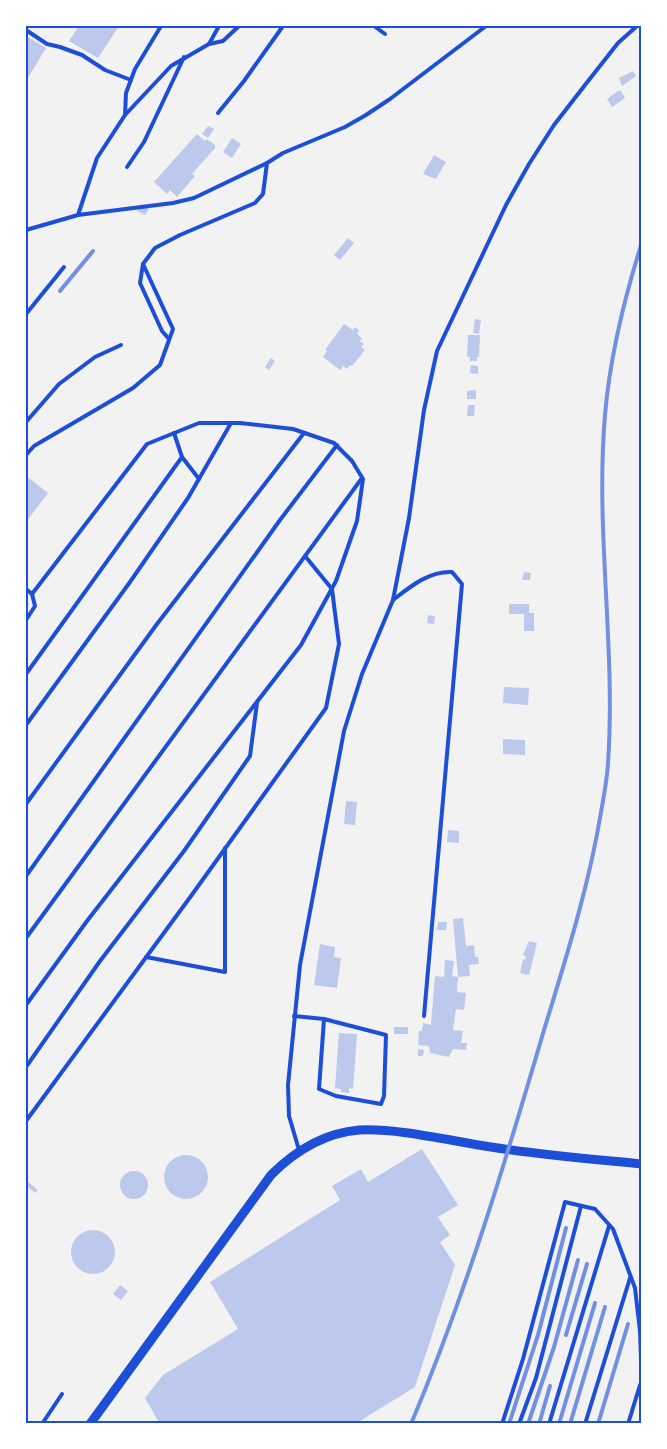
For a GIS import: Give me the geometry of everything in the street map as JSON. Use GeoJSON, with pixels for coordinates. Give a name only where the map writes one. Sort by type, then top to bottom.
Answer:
{"type":"FeatureCollection","features":[{"type":"Feature","properties":{"kind":"street"},"geometry":{"type":"LineString","coordinates":[[90,1424],[271,1175],[299,1151],[331,1136],[358,1130],[385,1131],[498,1148],[642,1164]]}},
{"type":"Feature","properties":{"kind":"lane"},"geometry":{"type":"LineString","coordinates":[[125,115],[126,93],[135,69],[161,26]]}},
{"type":"Feature","properties":{"kind":"lane"},"geometry":{"type":"LineString","coordinates":[[209,44],[219,26]]}},
{"type":"Feature","properties":{"kind":"lane"},"geometry":{"type":"LineString","coordinates":[[78,215],[97,158],[125,115],[171,66],[209,44],[223,41],[239,26]]}},
{"type":"Feature","properties":{"kind":"lane"},"geometry":{"type":"LineString","coordinates":[[218,113],[283,26]]}},
{"type":"Feature","properties":{"kind":"lane"},"geometry":{"type":"LineString","coordinates":[[374,26],[385,34]]}},
{"type":"Feature","properties":{"kind":"lane"},"geometry":{"type":"LineString","coordinates":[[26,230],[78,215],[194,198],[283,153],[345,127],[366,115],[486,26]]}},
{"type":"Feature","properties":{"kind":"lane"},"geometry":{"type":"LineString","coordinates":[[299,1151],[289,1116],[288,1085],[300,965],[344,731],[362,674],[393,600],[409,518],[424,410],[437,351],[506,206],[529,164],[567,109],[618,43],[637,26]]}},
{"type":"Feature","properties":{"kind":"lane"},"geometry":{"type":"LineString","coordinates":[[26,30],[47,44],[82,55],[105,70],[131,80]]}},
{"type":"Feature","properties":{"kind":"lane"},"geometry":{"type":"LineString","coordinates":[[127,167],[144,142],[184,57]]}},
{"type":"Feature","properties":{"kind":"lane"},"geometry":{"type":"LineString","coordinates":[[169,339],[162,331],[140,283],[143,264],[155,248],[171,239],[255,203],[263,194],[267,163]]}},
{"type":"Feature","properties":{"kind":"lane"},"geometry":{"type":"LineString","coordinates":[[26,455],[34,446],[132,388],[160,365],[173,329],[143,264]]}},
{"type":"Feature","properties":{"kind":"lane"},"geometry":{"type":"LineString","coordinates":[[26,314],[64,267]]}},
{"type":"Feature","properties":{"kind":"lane"},"geometry":{"type":"LineString","coordinates":[[26,422],[59,384],[95,357],[121,345]]}},
{"type":"Feature","properties":{"kind":"lane"},"geometry":{"type":"LineString","coordinates":[[26,1005],[87,921],[301,645],[332,589],[357,521],[362,478],[352,461],[337,445],[304,433],[231,423],[199,423],[147,444],[32,594]]}},
{"type":"Feature","properties":{"kind":"lane"},"geometry":{"type":"LineString","coordinates":[[26,725],[130,582],[199,479],[231,423]]}},
{"type":"Feature","properties":{"kind":"lane"},"geometry":{"type":"LineString","coordinates":[[174,433],[182,457],[199,479]]}},
{"type":"Feature","properties":{"kind":"lane"},"geometry":{"type":"LineString","coordinates":[[26,804],[157,624],[304,433]]}},
{"type":"Feature","properties":{"kind":"lane"},"geometry":{"type":"LineString","coordinates":[[26,876],[280,520],[337,445]]}},
{"type":"Feature","properties":{"kind":"lane"},"geometry":{"type":"LineString","coordinates":[[26,674],[182,457]]}},
{"type":"Feature","properties":{"kind":"lane"},"geometry":{"type":"LineString","coordinates":[[26,938],[362,478]]}},
{"type":"Feature","properties":{"kind":"lane"},"geometry":{"type":"LineString","coordinates":[[26,1121],[326,708],[339,644],[332,589],[305,556]]}},
{"type":"Feature","properties":{"kind":"lane"},"geometry":{"type":"LineString","coordinates":[[393,600],[413,584],[440,571],[452,572],[462,584],[424,1016]]}},
{"type":"Feature","properties":{"kind":"lane"},"geometry":{"type":"LineString","coordinates":[[26,589],[32,594],[34,606],[26,620]]}},
{"type":"Feature","properties":{"kind":"lane"},"geometry":{"type":"LineString","coordinates":[[26,1067],[100,961],[184,851],[250,756],[257,702]]}},
{"type":"Feature","properties":{"kind":"lane"},"geometry":{"type":"LineString","coordinates":[[146,957],[225,972],[225,847]]}},
{"type":"Feature","properties":{"kind":"lane"},"geometry":{"type":"LineString","coordinates":[[294,1016],[324,1019],[386,1035],[384,1096],[381,1104],[336,1096],[319,1089],[324,1019]]}},
{"type":"Feature","properties":{"kind":"lane"},"geometry":{"type":"LineString","coordinates":[[502,1424],[523,1359],[565,1202],[594,1209],[613,1229],[635,1288],[640,1331],[642,1387]]}},
{"type":"Feature","properties":{"kind":"lane"},"geometry":{"type":"LineString","coordinates":[[519,1424],[539,1367],[582,1206]]}},
{"type":"Feature","properties":{"kind":"lane"},"geometry":{"type":"LineString","coordinates":[[549,1424],[609,1225]]}},
{"type":"Feature","properties":{"kind":"lane"},"geometry":{"type":"LineString","coordinates":[[585,1424],[631,1276]]}},
{"type":"Feature","properties":{"kind":"lane"},"geometry":{"type":"LineString","coordinates":[[628,1424],[641,1382]]}},
{"type":"Feature","properties":{"kind":"lane"},"geometry":{"type":"LineString","coordinates":[[42,1424],[62,1394]]}},
{"type":"Feature","properties":{"kind":"building"},"geometry":{"type":"Polygon","coordinates":[[[79,26],[119,26],[98,58],[69,41],[79,26]]]}},
{"type":"Feature","properties":{"kind":"building"},"geometry":{"type":"Polygon","coordinates":[[[26,36],[46,48],[26,81],[26,36]]]}},
{"type":"Feature","properties":{"kind":"building"},"geometry":{"type":"Polygon","coordinates":[[[633,71],[636,76],[622,86],[619,78],[633,71]]]}},
{"type":"Feature","properties":{"kind":"building"},"geometry":{"type":"Polygon","coordinates":[[[621,91],[625,98],[612,107],[607,99],[621,91]]]}},
{"type":"Feature","properties":{"kind":"building"},"geometry":{"type":"Polygon","coordinates":[[[208,126],[214,129],[208,138],[202,134],[208,126]]]}},
{"type":"Feature","properties":{"kind":"building"},"geometry":{"type":"Polygon","coordinates":[[[197,134],[205,141],[207,139],[215,145],[215,148],[192,174],[195,176],[177,197],[170,190],[167,194],[154,182],[197,134]]]}},
{"type":"Feature","properties":{"kind":"building"},"geometry":{"type":"Polygon","coordinates":[[[232,138],[241,144],[232,158],[223,152],[232,138]]]}},
{"type":"Feature","properties":{"kind":"building"},"geometry":{"type":"Polygon","coordinates":[[[434,155],[446,162],[436,179],[423,174],[434,155]]]}},
{"type":"Feature","properties":{"kind":"building"},"geometry":{"type":"Polygon","coordinates":[[[141,204],[149,209],[145,215],[137,211],[141,204]]]}},
{"type":"Feature","properties":{"kind":"building"},"geometry":{"type":"Polygon","coordinates":[[[348,238],[354,243],[340,260],[334,255],[348,238]]]}},
{"type":"Feature","properties":{"kind":"building"},"geometry":{"type":"Polygon","coordinates":[[[475,319],[481,320],[479,334],[473,333],[475,319]]]}},
{"type":"Feature","properties":{"kind":"building"},"geometry":{"type":"Polygon","coordinates":[[[344,324],[353,330],[355,327],[359,330],[357,334],[362,338],[360,341],[364,344],[361,347],[365,350],[352,366],[350,365],[347,369],[343,366],[340,370],[323,357],[327,351],[325,350],[344,324]]]}},
{"type":"Feature","properties":{"kind":"building"},"geometry":{"type":"Polygon","coordinates":[[[468,335],[480,335],[477,361],[470,361],[470,357],[467,357],[468,335]]]}},
{"type":"Feature","properties":{"kind":"building"},"geometry":{"type":"Polygon","coordinates":[[[271,358],[275,361],[269,370],[265,367],[271,358]]]}},
{"type":"Feature","properties":{"kind":"building"},"geometry":{"type":"Polygon","coordinates":[[[471,365],[478,366],[478,374],[470,373],[471,365]]]}},
{"type":"Feature","properties":{"kind":"building"},"geometry":{"type":"Polygon","coordinates":[[[476,390],[476,399],[467,399],[467,391],[476,390]]]}},
{"type":"Feature","properties":{"kind":"building"},"geometry":{"type":"Polygon","coordinates":[[[468,405],[475,405],[474,416],[467,416],[468,405]]]}},
{"type":"Feature","properties":{"kind":"building"},"geometry":{"type":"Polygon","coordinates":[[[29,478],[48,493],[26,522],[26,483],[29,478]]]}},
{"type":"Feature","properties":{"kind":"building"},"geometry":{"type":"Polygon","coordinates":[[[524,572],[531,573],[530,580],[522,580],[524,572]]]}},
{"type":"Feature","properties":{"kind":"building"},"geometry":{"type":"Polygon","coordinates":[[[509,604],[529,604],[529,613],[534,613],[534,631],[524,631],[524,614],[509,614],[509,604]]]}},
{"type":"Feature","properties":{"kind":"building"},"geometry":{"type":"Polygon","coordinates":[[[428,615],[435,616],[434,624],[427,623],[428,615]]]}},
{"type":"Feature","properties":{"kind":"building"},"geometry":{"type":"Polygon","coordinates":[[[504,687],[529,688],[528,705],[503,703],[504,687]]]}},
{"type":"Feature","properties":{"kind":"building"},"geometry":{"type":"Polygon","coordinates":[[[503,739],[525,740],[525,755],[503,754],[503,739]]]}},
{"type":"Feature","properties":{"kind":"building"},"geometry":{"type":"Polygon","coordinates":[[[346,801],[357,802],[355,825],[344,824],[346,801]]]}},
{"type":"Feature","properties":{"kind":"building"},"geometry":{"type":"Polygon","coordinates":[[[448,830],[459,831],[459,843],[447,842],[448,830]]]}},
{"type":"Feature","properties":{"kind":"building"},"geometry":{"type":"Polygon","coordinates":[[[463,918],[466,946],[474,945],[475,957],[478,957],[479,964],[469,965],[470,976],[458,977],[453,919],[463,918]]]}},
{"type":"Feature","properties":{"kind":"building"},"geometry":{"type":"Polygon","coordinates":[[[438,922],[447,922],[446,930],[437,930],[438,922]]]}},
{"type":"Feature","properties":{"kind":"building"},"geometry":{"type":"Polygon","coordinates":[[[529,941],[537,943],[529,975],[520,973],[523,959],[525,960],[526,956],[523,955],[529,941]]]}},
{"type":"Feature","properties":{"kind":"building"},"geometry":{"type":"Polygon","coordinates":[[[320,944],[335,947],[334,957],[341,958],[337,988],[314,985],[320,944]]]}},
{"type":"Feature","properties":{"kind":"building"},"geometry":{"type":"Polygon","coordinates":[[[445,960],[454,961],[452,976],[458,977],[457,992],[466,993],[464,1010],[456,1009],[453,1030],[463,1031],[461,1043],[467,1043],[466,1050],[453,1049],[449,1057],[430,1053],[429,1046],[418,1045],[419,1031],[422,1031],[423,1023],[431,1025],[435,976],[444,977],[445,960]]]}},
{"type":"Feature","properties":{"kind":"building"},"geometry":{"type":"Polygon","coordinates":[[[394,1027],[408,1027],[408,1034],[394,1034],[394,1027]]]}},
{"type":"Feature","properties":{"kind":"building"},"geometry":{"type":"Polygon","coordinates":[[[339,1033],[357,1034],[353,1089],[349,1088],[349,1093],[335,1088],[339,1033]]]}},
{"type":"Feature","properties":{"kind":"building"},"geometry":{"type":"Polygon","coordinates":[[[418,1049],[424,1050],[423,1056],[418,1056],[418,1049]]]}},
{"type":"Feature","properties":{"kind":"building"},"geometry":{"type":"Polygon","coordinates":[[[422,1149],[458,1205],[438,1217],[450,1235],[440,1242],[455,1265],[415,1387],[355,1424],[160,1424],[145,1398],[163,1375],[238,1329],[210,1282],[340,1200],[332,1186],[361,1169],[368,1182],[422,1149]]]}},
{"type":"Feature","properties":{"kind":"building"},"geometry":{"type":"Polygon","coordinates":[[[186,1155],[202,1161],[208,1177],[202,1193],[186,1199],[170,1193],[164,1177],[170,1161],[186,1155]]]}},
{"type":"Feature","properties":{"kind":"building"},"geometry":{"type":"Polygon","coordinates":[[[134,1171],[144,1175],[148,1185],[144,1195],[134,1199],[124,1195],[120,1185],[124,1175],[134,1171]]]}},
{"type":"Feature","properties":{"kind":"building"},"geometry":{"type":"Polygon","coordinates":[[[26,1180],[38,1190],[35,1193],[26,1185],[26,1180]]]}},
{"type":"Feature","properties":{"kind":"building"},"geometry":{"type":"Polygon","coordinates":[[[93,1230],[109,1236],[115,1252],[109,1268],[93,1274],[77,1268],[71,1252],[77,1236],[93,1230]]]}},
{"type":"Feature","properties":{"kind":"building"},"geometry":{"type":"Polygon","coordinates":[[[120,1285],[128,1291],[121,1300],[113,1294],[120,1285]]]}},
{"type":"Feature","properties":{"kind":"railway"},"geometry":{"type":"LineString","coordinates":[[411,1424],[467,1278],[499,1179],[569,949],[596,840],[607,775],[610,720],[602,502],[605,415],[610,371],[619,328],[642,242]]}},
{"type":"Feature","properties":{"kind":"railway"},"geometry":{"type":"LineString","coordinates":[[60,291],[93,251]]}},
{"type":"Feature","properties":{"kind":"railway"},"geometry":{"type":"LineString","coordinates":[[509,1424],[538,1335],[566,1228]]}},
{"type":"Feature","properties":{"kind":"railway"},"geometry":{"type":"LineString","coordinates":[[528,1424],[554,1347],[578,1260]]}},
{"type":"Feature","properties":{"kind":"railway"},"geometry":{"type":"LineString","coordinates":[[566,1335],[587,1264]]}},
{"type":"Feature","properties":{"kind":"railway"},"geometry":{"type":"LineString","coordinates":[[559,1424],[595,1303]]}},
{"type":"Feature","properties":{"kind":"railway"},"geometry":{"type":"LineString","coordinates":[[570,1424],[605,1307]]}},
{"type":"Feature","properties":{"kind":"railway"},"geometry":{"type":"LineString","coordinates":[[598,1424],[628,1324]]}},
{"type":"Feature","properties":{"kind":"railway"},"geometry":{"type":"LineString","coordinates":[[539,1424],[550,1386]]}}]}
